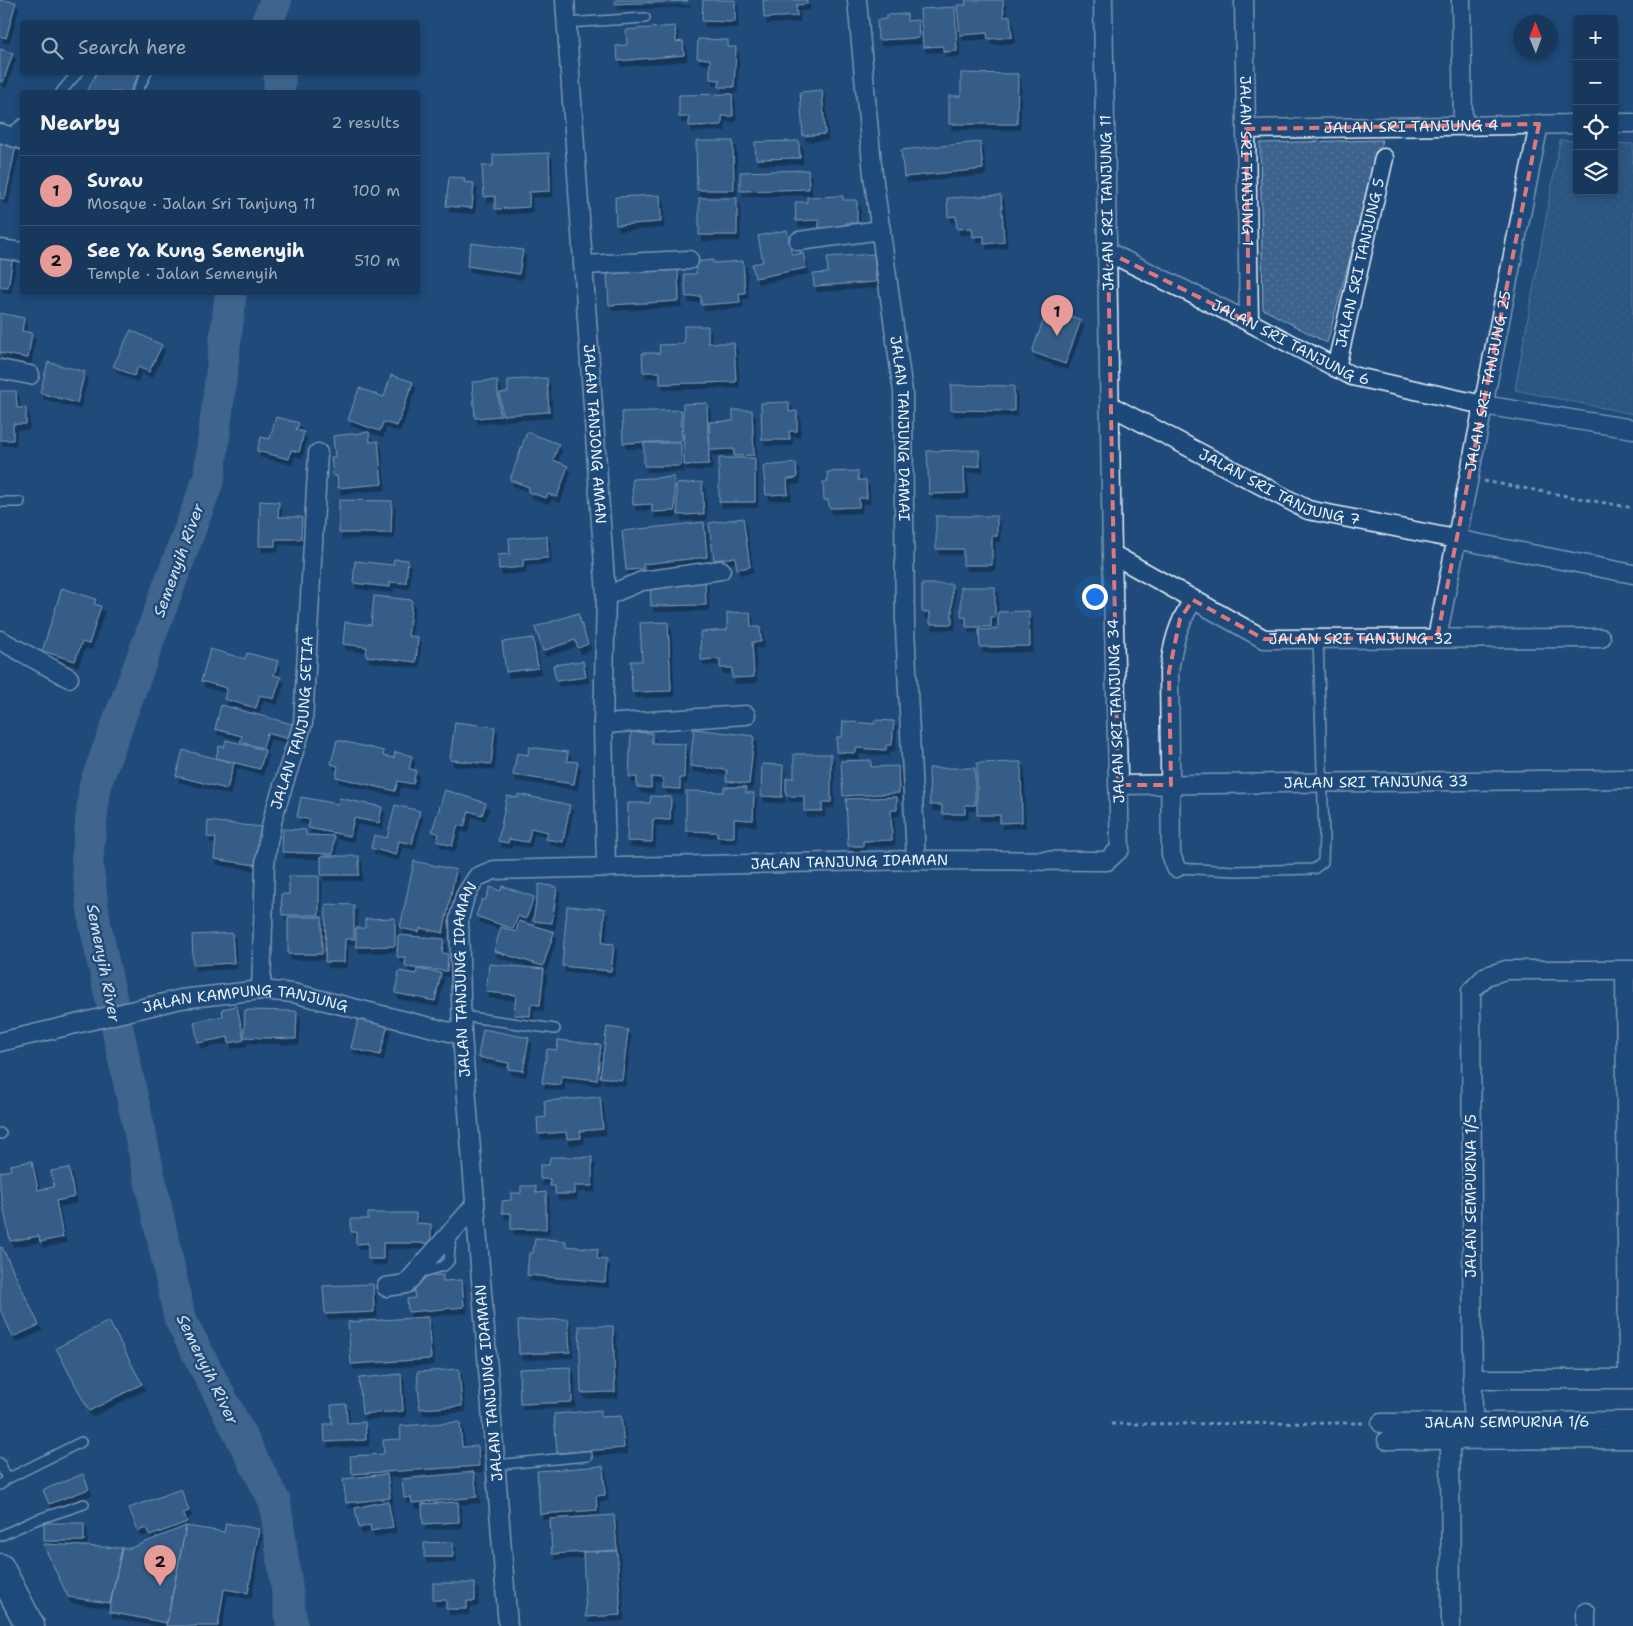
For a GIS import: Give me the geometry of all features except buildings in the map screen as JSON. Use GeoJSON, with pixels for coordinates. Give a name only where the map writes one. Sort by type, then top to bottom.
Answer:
{"type":"FeatureCollection","features":[{"type":"Feature","properties":{"kind":"main road"},"geometry":{"type":"LineString","coordinates":[[0,1568],[30,1626]]}},
{"type":"Feature","properties":{"kind":"street","name":"JALAN TANJONG AMAN"},"geometry":{"type":"LineString","coordinates":[[565,0],[606,596],[604,724],[606,868]]}},
{"type":"Feature","properties":{"kind":"street","name":"JALAN TANJUNG DAMAI"},"geometry":{"type":"LineString","coordinates":[[857,0],[873,175],[902,392],[906,627],[916,860]]}},
{"type":"Feature","properties":{"kind":"street","name":"JALAN SRI TANJUNG 11"},"geometry":{"type":"LineString","coordinates":[[1103,0],[1111,406]]}},
{"type":"Feature","properties":{"kind":"street","name":"JALAN SRI TANJUNG 1"},"geometry":{"type":"LineString","coordinates":[[1244,0],[1249,322]]}},
{"type":"Feature","properties":{"kind":"street"},"geometry":{"type":"LineString","coordinates":[[1460,0],[1463,125]]}},
{"type":"Feature","properties":{"kind":"street"},"geometry":{"type":"LineString","coordinates":[[1618,123],[1633,123]]}},
{"type":"Feature","properties":{"kind":"street","name":"JALAN SRI TANJUNG 25"},"geometry":{"type":"LineString","coordinates":[[1437,638],[1539,124]]}},
{"type":"Feature","properties":{"kind":"street","name":"JALAN SRI TANJUNG 4"},"geometry":{"type":"LineString","coordinates":[[1246,129],[1573,124]]}},
{"type":"Feature","properties":{"kind":"street","name":"JALAN SRI TANJUNG 5"},"geometry":{"type":"LineString","coordinates":[[1336,368],[1384,158]]}},
{"type":"Feature","properties":{"kind":"street"},"geometry":{"type":"LineString","coordinates":[[800,241],[880,230]]}},
{"type":"Feature","properties":{"kind":"street"},"geometry":{"type":"LineString","coordinates":[[0,249],[20,252]]}},
{"type":"Feature","properties":{"kind":"street","name":"JALAN SRI TANJUNG 6"},"geometry":{"type":"LineString","coordinates":[[1108,252],[1352,376],[1483,405],[1633,429]]}},
{"type":"Feature","properties":{"kind":"street"},"geometry":{"type":"LineString","coordinates":[[583,265],[689,260]]}},
{"type":"Feature","properties":{"kind":"street"},"geometry":{"type":"LineString","coordinates":[[0,369],[30,375]]}},
{"type":"Feature","properties":{"kind":"street","name":"JALAN SRI TANJUNG 7"},"geometry":{"type":"LineString","coordinates":[[1111,406],[1308,510],[1633,574]]}},
{"type":"Feature","properties":{"kind":"street","name":"JALAN SRI TANJUNG 34"},"geometry":{"type":"LineString","coordinates":[[1107,861],[1120,849],[1112,554],[1111,406]]}},
{"type":"Feature","properties":{"kind":"street","name":"JALAN TANJUNG SETIA"},"geometry":{"type":"LineString","coordinates":[[261,990],[265,864],[268,841],[274,814],[303,723],[318,453]]}},
{"type":"Feature","properties":{"kind":"street","name":"JALAN SRI TANJUNG 32"},"geometry":{"type":"LineString","coordinates":[[1112,554],[1264,639],[1601,638]]}},
{"type":"Feature","properties":{"kind":"street"},"geometry":{"type":"LineString","coordinates":[[606,596],[642,581],[721,570]]}},
{"type":"Feature","properties":{"kind":"street"},"geometry":{"type":"LineString","coordinates":[[1176,868],[1171,854],[1169,672],[1173,644],[1180,619],[1193,600]]}},
{"type":"Feature","properties":{"kind":"street"},"geometry":{"type":"LineString","coordinates":[[0,640],[69,678]]}},
{"type":"Feature","properties":{"kind":"street"},"geometry":{"type":"LineString","coordinates":[[604,724],[746,715]]}},
{"type":"Feature","properties":{"kind":"street","name":"JALAN SRI TANJUNG 33"},"geometry":{"type":"LineString","coordinates":[[1118,785],[1633,779]]}},
{"type":"Feature","properties":{"kind":"street","name":"JALAN TANJUNG IDAMAN"},"geometry":{"type":"LineString","coordinates":[[508,1626],[462,1035],[459,919],[465,896],[477,877],[494,870],[916,860],[1107,861]]}},
{"type":"Feature","properties":{"kind":"street","name":"JALAN SEMPURNA 1/5"},"geometry":{"type":"LineString","coordinates":[[1473,1422],[1471,991],[1486,976],[1506,970],[1629,970]]}},
{"type":"Feature","properties":{"kind":"street"},"geometry":{"type":"LineString","coordinates":[[1472,1379],[1631,1379],[1629,970]]}},
{"type":"Feature","properties":{"kind":"street","name":"JALAN KAMPUNG TANJUNG"},"geometry":{"type":"LineString","coordinates":[[0,1042],[181,999],[261,990],[293,993],[462,1035]]}},
{"type":"Feature","properties":{"kind":"street"},"geometry":{"type":"LineString","coordinates":[[386,1287],[406,1284],[475,1205]]}},
{"type":"Feature","properties":{"kind":"street","name":"JALAN SEMPURNA 1/6"},"geometry":{"type":"LineString","coordinates":[[1381,1423],[1633,1421]]}},
{"type":"Feature","properties":{"kind":"street"},"geometry":{"type":"LineString","coordinates":[[1387,1440],[1633,1439]]}},
{"type":"Feature","properties":{"kind":"street"},"geometry":{"type":"LineString","coordinates":[[1450,1440],[1451,1626]]}},
{"type":"Feature","properties":{"kind":"lane"},"geometry":{"type":"LineString","coordinates":[[566,23],[645,18]]}},
{"type":"Feature","properties":{"kind":"lane"},"geometry":{"type":"LineString","coordinates":[[63,90],[75,75]]}},
{"type":"Feature","properties":{"kind":"lane"},"geometry":{"type":"LineString","coordinates":[[138,90],[146,75]]}},
{"type":"Feature","properties":{"kind":"lane"},"geometry":{"type":"LineString","coordinates":[[10,136],[20,126]]}},
{"type":"Feature","properties":{"kind":"lane"},"geometry":{"type":"LineString","coordinates":[[0,502],[20,502]]}},
{"type":"Feature","properties":{"kind":"lane"},"geometry":{"type":"LineString","coordinates":[[1176,868],[1235,871],[1314,869],[1323,862],[1318,638]]}},
{"type":"Feature","properties":{"kind":"lane"},"geometry":{"type":"LineString","coordinates":[[462,1016],[555,1030]]}},
{"type":"Feature","properties":{"kind":"lane"},"geometry":{"type":"LineString","coordinates":[[0,1463],[4,1482],[81,1442]]}},
{"type":"Feature","properties":{"kind":"lane"},"geometry":{"type":"LineString","coordinates":[[495,1464],[587,1456]]}},
{"type":"Feature","properties":{"kind":"lane"},"geometry":{"type":"LineString","coordinates":[[0,1536],[33,1521],[84,1504]]}},
{"type":"Feature","properties":{"kind":"path"},"geometry":{"type":"LineString","coordinates":[[1469,478],[1633,508]]}},
{"type":"Feature","properties":{"kind":"path"},"geometry":{"type":"LineString","coordinates":[[1111,1424],[1381,1423]]}},
{"type":"Feature","properties":{"kind":"highlighted area"},"geometry":{"type":"Polygon","coordinates":[[[1539,124],[1437,638],[1264,639],[1193,600],[1180,619],[1169,672],[1171,785],[1118,785],[1108,252],[1249,322],[1246,129],[1539,124]]]}},
{"type":"Feature","properties":{"kind":"shaded area"},"geometry":{"type":"Polygon","coordinates":[[[1382,140],[1327,343],[1263,309],[1260,143],[1382,140]]]}},
{"type":"Feature","properties":{"kind":"shaded area"},"geometry":{"type":"Polygon","coordinates":[[[1560,140],[1573,141],[1573,195],[1618,195],[1618,143],[1633,144],[1633,414],[1515,390],[1560,140]]]}},
{"type":"Feature","properties":{"kind":"waterway","name":"Semenyih River"},"geometry":{"type":"LineString","coordinates":[[268,20],[276,0]]}},
{"type":"Feature","properties":{"kind":"waterway","name":"Semenyih River"},"geometry":{"type":"LineString","coordinates":[[279,90],[280,75]]}},
{"type":"Feature","properties":{"kind":"waterway","name":"Semenyih River"},"geometry":{"type":"LineString","coordinates":[[231,295],[209,478],[95,785],[87,861],[95,924],[180,1319],[275,1502],[292,1626]]}},
{"type":"Feature","properties":{"kind":"place","name":"Surau"},"geometry":{"type":"Point","coordinates":[1057,336]}},
{"type":"Feature","properties":{"kind":"place","name":"See Ya Kung Semenyih"},"geometry":{"type":"Point","coordinates":[160,1586]}}]}
